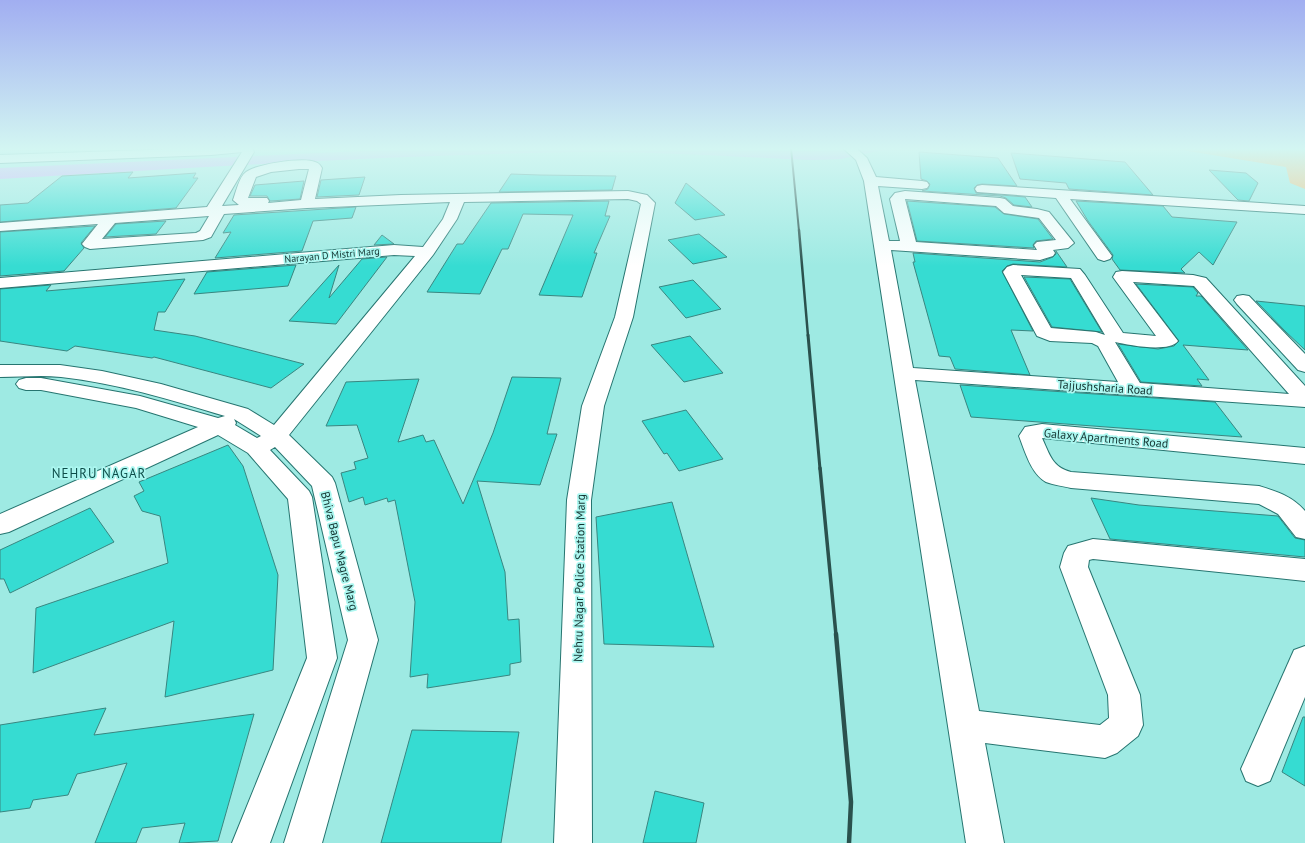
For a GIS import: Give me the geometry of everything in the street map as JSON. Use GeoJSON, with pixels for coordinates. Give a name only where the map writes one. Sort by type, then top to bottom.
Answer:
{"type":"FeatureCollection","features":[{"type":"Feature","properties":{"kind":"street"},"geometry":{"type":"LineString","coordinates":[[107,223],[90,244],[198,237],[206,234],[229,187]]}},
{"type":"Feature","properties":{"kind":"street"},"geometry":{"type":"LineString","coordinates":[[245,187],[240,200],[241,201],[308,200],[311,187]]}},
{"type":"Feature","properties":{"kind":"street"},"geometry":{"type":"LineString","coordinates":[[872,187],[985,843]]}},
{"type":"Feature","properties":{"kind":"street"},"geometry":{"type":"LineString","coordinates":[[882,245],[1040,255],[1047,253],[1042,245],[1066,244],[1044,215],[1009,210],[1000,202],[914,187]]}},
{"type":"Feature","properties":{"kind":"street"},"geometry":{"type":"LineString","coordinates":[[908,247],[897,199],[900,196],[945,192],[1060,194],[1305,210]]}},
{"type":"Feature","properties":{"kind":"street"},"geometry":{"type":"LineString","coordinates":[[1060,194],[1104,256]]}},
{"type":"Feature","properties":{"kind":"street","name":"Nehru Nagar Police Station Marg"},"geometry":{"type":"LineString","coordinates":[[0,227],[107,223],[215,214],[308,200],[458,199],[628,195],[642,198],[648,203],[624,317],[593,406],[579,500],[573,843]]}},
{"type":"Feature","properties":{"kind":"street"},"geometry":{"type":"LineString","coordinates":[[267,442],[427,252],[450,219],[458,199]]}},
{"type":"Feature","properties":{"kind":"street","name":"Narayan D Mistri Marg"},"geometry":{"type":"LineString","coordinates":[[0,283],[394,250],[427,252]]}},
{"type":"Feature","properties":{"kind":"street"},"geometry":{"type":"LineString","coordinates":[[1129,382],[1105,342],[1096,338],[1050,335],[1044,332],[1011,272],[1013,270],[1074,273],[1077,275],[1116,337],[1165,342],[1168,341],[1167,338],[1121,277],[1193,280],[1200,282],[1302,396]]}},
{"type":"Feature","properties":{"kind":"street"},"geometry":{"type":"LineString","coordinates":[[1243,300],[1305,366]]}},
{"type":"Feature","properties":{"kind":"street"},"geometry":{"type":"LineString","coordinates":[[0,371],[60,371],[140,402],[230,420],[267,442],[300,497],[322,658],[251,843]]}},
{"type":"Feature","properties":{"kind":"street","name":"Tajjushsharia Road"},"geometry":{"type":"LineString","coordinates":[[904,373],[1129,382],[1302,396]]}},
{"type":"Feature","properties":{"kind":"street"},"geometry":{"type":"LineString","coordinates":[[0,383],[92,384]]}},
{"type":"Feature","properties":{"kind":"street"},"geometry":{"type":"LineString","coordinates":[[0,525],[230,420]]}},
{"type":"Feature","properties":{"kind":"street","name":"Galaxy Apartments Road"},"geometry":{"type":"LineString","coordinates":[[1305,456],[1042,431],[1033,432],[1030,436],[1046,470],[1055,476],[1070,480],[1259,495],[1274,499],[1286,506],[1305,530]]}},
{"type":"Feature","properties":{"kind":"street","name":"Bhiva Bapu Magre Marg"},"geometry":{"type":"LineString","coordinates":[[267,442],[323,483],[363,640],[303,843]]}},
{"type":"Feature","properties":{"kind":"street"},"geometry":{"type":"LineString","coordinates":[[964,725],[1105,742],[1126,725],[1124,695],[1074,567],[1077,554],[1093,549],[1305,570]]}},
{"type":"Feature","properties":{"kind":"street"},"geometry":{"type":"LineString","coordinates":[[1258,769],[1305,659]]}},
{"type":"Feature","properties":{"kind":"building"},"geometry":{"type":"Polygon","coordinates":[[[48,187],[191,187],[176,208],[0,222],[0,205],[28,203],[48,187]]]}},
{"type":"Feature","properties":{"kind":"building"},"geometry":{"type":"Polygon","coordinates":[[[254,187],[303,187],[300,199],[270,201],[267,196],[250,196],[254,187]]]}},
{"type":"Feature","properties":{"kind":"building"},"geometry":{"type":"Polygon","coordinates":[[[319,187],[362,187],[359,195],[317,197],[319,187]]]}},
{"type":"Feature","properties":{"kind":"building"},"geometry":{"type":"Polygon","coordinates":[[[502,187],[613,187],[612,190],[499,192],[502,187]]]}},
{"type":"Feature","properties":{"kind":"building"},"geometry":{"type":"Polygon","coordinates":[[[684,187],[691,187],[725,215],[695,220],[675,203],[684,187]]]}},
{"type":"Feature","properties":{"kind":"building"},"geometry":{"type":"Polygon","coordinates":[[[929,187],[975,187],[976,193],[1025,197],[1032,207],[1014,205],[1006,198],[1000,196],[922,191],[929,187]]]}},
{"type":"Feature","properties":{"kind":"building"},"geometry":{"type":"Polygon","coordinates":[[[1068,187],[1147,187],[1153,195],[1069,189],[1068,187]]]}},
{"type":"Feature","properties":{"kind":"building"},"geometry":{"type":"Polygon","coordinates":[[[1226,187],[1256,187],[1249,201],[1238,200],[1226,187]]]}},
{"type":"Feature","properties":{"kind":"building"},"geometry":{"type":"Polygon","coordinates":[[[609,201],[605,216],[610,216],[594,253],[597,253],[582,297],[539,295],[573,215],[523,214],[508,249],[502,249],[480,294],[427,292],[457,244],[463,244],[491,203],[609,201]]]}},
{"type":"Feature","properties":{"kind":"building"},"geometry":{"type":"Polygon","coordinates":[[[907,201],[995,207],[1004,214],[1038,219],[1053,239],[1036,241],[1033,245],[1034,248],[917,241],[907,201]]]}},
{"type":"Feature","properties":{"kind":"building"},"geometry":{"type":"Polygon","coordinates":[[[1076,201],[1163,206],[1172,217],[1237,222],[1213,265],[1199,252],[1181,269],[1185,273],[1120,270],[1112,259],[1113,255],[1088,221],[1076,201]]]}},
{"type":"Feature","properties":{"kind":"building"},"geometry":{"type":"Polygon","coordinates":[[[356,207],[352,218],[313,221],[302,251],[215,258],[231,232],[223,233],[234,215],[356,207]]]}},
{"type":"Feature","properties":{"kind":"building"},"geometry":{"type":"Polygon","coordinates":[[[166,221],[156,234],[105,237],[116,224],[166,221]]]}},
{"type":"Feature","properties":{"kind":"building"},"geometry":{"type":"Polygon","coordinates":[[[95,226],[81,243],[84,248],[64,271],[0,276],[0,232],[95,226]]]}},
{"type":"Feature","properties":{"kind":"building"},"geometry":{"type":"Polygon","coordinates":[[[699,234],[727,257],[693,264],[668,240],[699,234]]]}},
{"type":"Feature","properties":{"kind":"building"},"geometry":{"type":"Polygon","coordinates":[[[382,235],[394,244],[374,245],[382,235]]]}},
{"type":"Feature","properties":{"kind":"building"},"geometry":{"type":"Polygon","coordinates":[[[1056,251],[1067,267],[1013,264],[1007,266],[1002,271],[1033,331],[1011,330],[1030,375],[955,369],[950,357],[939,356],[913,262],[915,262],[913,253],[1040,262],[1053,257],[1056,254],[1056,251]]]}},
{"type":"Feature","properties":{"kind":"building"},"geometry":{"type":"Polygon","coordinates":[[[387,257],[336,324],[289,321],[339,265],[329,298],[362,259],[387,257]]]}},
{"type":"Feature","properties":{"kind":"building"},"geometry":{"type":"Polygon","coordinates":[[[296,265],[288,286],[194,294],[207,272],[296,265]]]}},
{"type":"Feature","properties":{"kind":"building"},"geometry":{"type":"Polygon","coordinates":[[[1024,277],[1070,279],[1102,332],[1052,327],[1024,277]]]}},
{"type":"Feature","properties":{"kind":"building"},"geometry":{"type":"Polygon","coordinates":[[[185,279],[165,312],[158,312],[154,330],[195,336],[304,364],[271,388],[154,357],[152,358],[75,346],[67,351],[0,341],[0,289],[51,285],[46,291],[185,279]]]}},
{"type":"Feature","properties":{"kind":"building"},"geometry":{"type":"Polygon","coordinates":[[[693,280],[721,309],[686,318],[659,287],[693,280]]]}},
{"type":"Feature","properties":{"kind":"building"},"geometry":{"type":"Polygon","coordinates":[[[1136,284],[1193,287],[1198,293],[1196,296],[1201,296],[1248,350],[1183,345],[1209,380],[1197,379],[1202,386],[1141,382],[1118,344],[1158,349],[1174,346],[1179,341],[1136,284]]]}},
{"type":"Feature","properties":{"kind":"building"},"geometry":{"type":"Polygon","coordinates":[[[1256,301],[1305,306],[1305,350],[1285,331],[1256,301]]]}},
{"type":"Feature","properties":{"kind":"building"},"geometry":{"type":"Polygon","coordinates":[[[690,336],[723,373],[684,382],[651,345],[690,336]]]}},
{"type":"Feature","properties":{"kind":"building"},"geometry":{"type":"Polygon","coordinates":[[[512,377],[561,378],[547,434],[557,434],[540,485],[477,481],[505,572],[508,620],[519,619],[521,662],[510,664],[510,675],[427,688],[428,674],[410,677],[415,602],[395,500],[388,502],[387,498],[365,505],[363,497],[349,502],[341,473],[356,469],[354,462],[368,458],[357,425],[326,426],[346,382],[419,379],[398,442],[423,435],[426,442],[434,440],[463,504],[493,433],[512,377]]]}},
{"type":"Feature","properties":{"kind":"building"},"geometry":{"type":"Polygon","coordinates":[[[960,385],[1215,402],[1242,437],[971,417],[960,385]]]}},
{"type":"Feature","properties":{"kind":"building"},"geometry":{"type":"Polygon","coordinates":[[[686,410],[723,459],[679,471],[667,453],[664,454],[642,421],[686,410]]]}},
{"type":"Feature","properties":{"kind":"building"},"geometry":{"type":"Polygon","coordinates":[[[228,445],[243,466],[278,575],[273,670],[165,697],[174,621],[33,673],[36,608],[168,563],[160,516],[142,511],[134,496],[144,491],[139,482],[228,445]]]}},
{"type":"Feature","properties":{"kind":"building"},"geometry":{"type":"Polygon","coordinates":[[[1091,498],[1139,505],[1278,516],[1295,538],[1305,540],[1305,557],[1110,539],[1091,498]]]}},
{"type":"Feature","properties":{"kind":"building"},"geometry":{"type":"Polygon","coordinates":[[[672,502],[714,647],[604,644],[596,517],[672,502]]]}},
{"type":"Feature","properties":{"kind":"building"},"geometry":{"type":"Polygon","coordinates":[[[90,508],[114,542],[10,593],[4,579],[0,579],[0,550],[90,508]]]}},
{"type":"Feature","properties":{"kind":"building"},"geometry":{"type":"Polygon","coordinates":[[[106,708],[94,735],[254,714],[218,841],[179,843],[185,823],[142,828],[136,843],[95,843],[127,763],[77,774],[68,795],[33,800],[30,808],[0,812],[0,725],[106,708]]]}},
{"type":"Feature","properties":{"kind":"building"},"geometry":{"type":"Polygon","coordinates":[[[1303,717],[1305,717],[1305,786],[1282,772],[1303,717]]]}},
{"type":"Feature","properties":{"kind":"building"},"geometry":{"type":"Polygon","coordinates":[[[412,730],[519,732],[501,843],[381,843],[412,730]]]}},
{"type":"Feature","properties":{"kind":"building"},"geometry":{"type":"Polygon","coordinates":[[[655,791],[704,803],[696,843],[643,843],[655,791]]]}},
{"type":"Feature","properties":{"kind":"railway"},"geometry":{"type":"LineString","coordinates":[[795,187],[799,231]]}},
{"type":"Feature","properties":{"kind":"railway"},"geometry":{"type":"LineString","coordinates":[[799,230],[808,336]]}},
{"type":"Feature","properties":{"kind":"railway"},"geometry":{"type":"LineString","coordinates":[[808,335],[820,469]]}},
{"type":"Feature","properties":{"kind":"railway"},"geometry":{"type":"LineString","coordinates":[[820,468],[836,635]]}},
{"type":"Feature","properties":{"kind":"railway"},"geometry":{"type":"LineString","coordinates":[[836,634],[851,802],[849,843]]}},
{"type":"Feature","properties":{"kind":"district","name":"NEHRU NAGAR"},"geometry":{"type":"Point","coordinates":[99,473]}}]}
